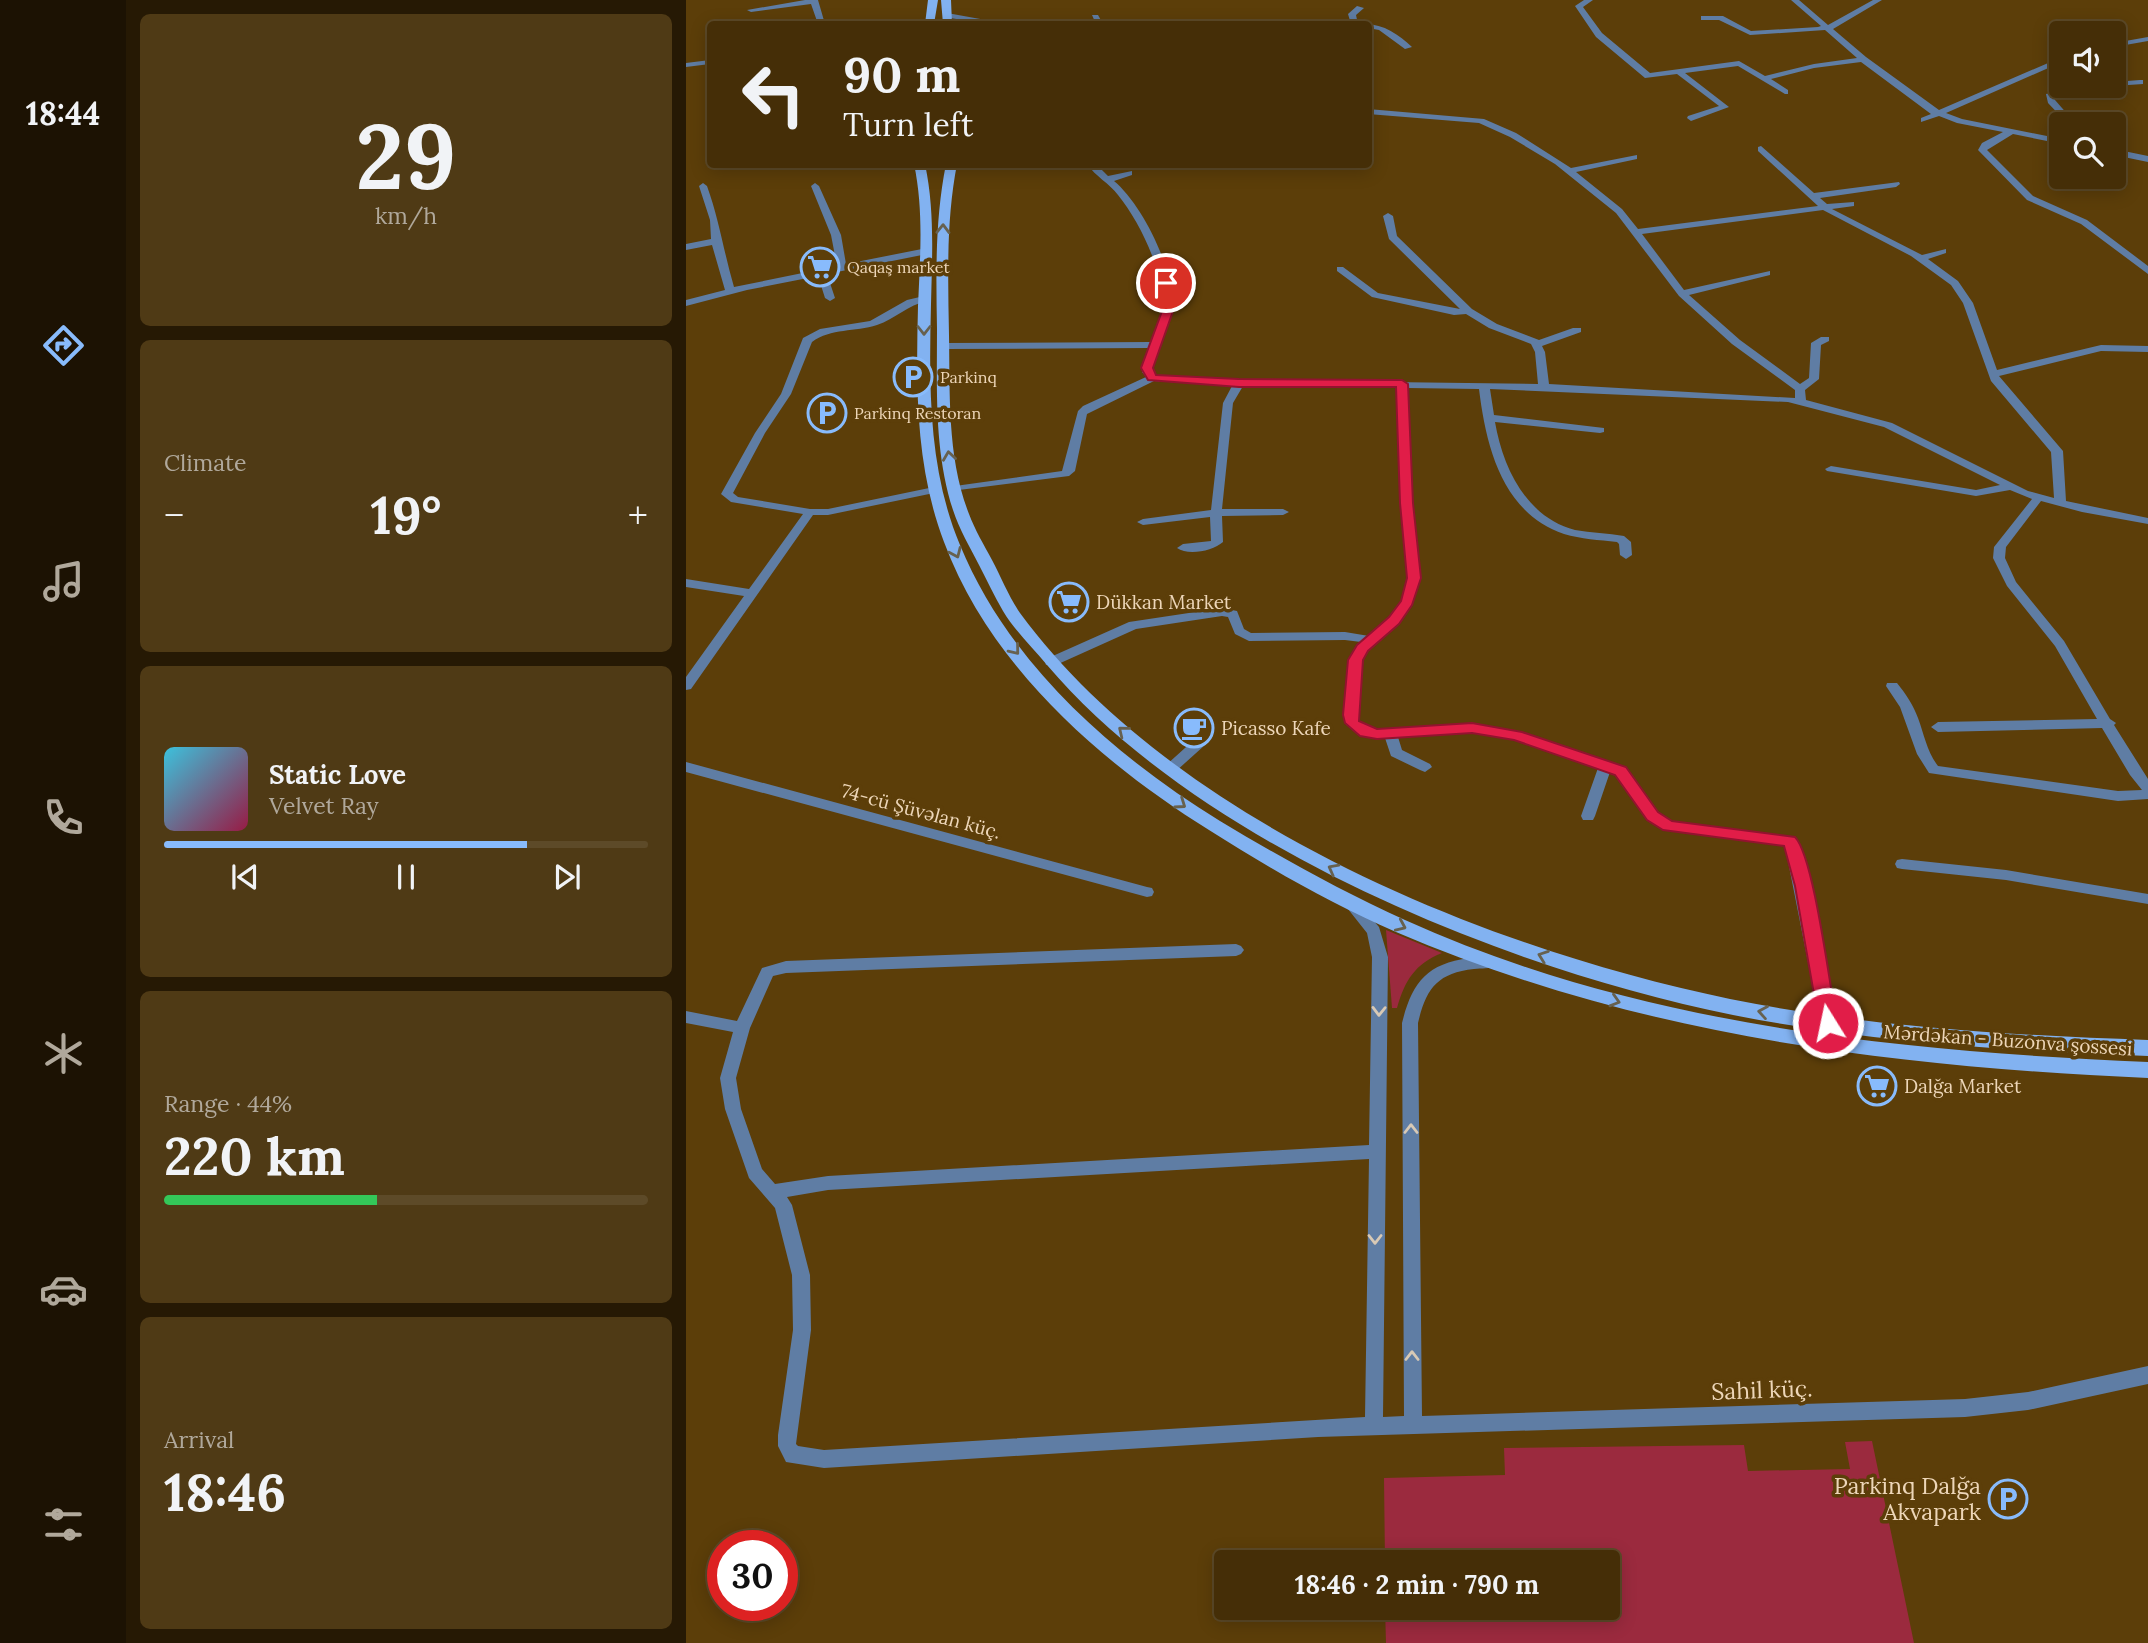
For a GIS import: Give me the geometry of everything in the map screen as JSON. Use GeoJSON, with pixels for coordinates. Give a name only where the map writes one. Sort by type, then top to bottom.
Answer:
{"type":"FeatureCollection","features":[{"type":"Feature","properties":{"kind":"main road"},"geometry":{"type":"LineString","coordinates":[[930,21],[933,0]]}},
{"type":"Feature","properties":{"kind":"main road"},"geometry":{"type":"LineString","coordinates":[[946,0],[947,20]]}},
{"type":"Feature","properties":{"kind":"main road","name":"Mərdəkan - Buzonva şossesi"},"geometry":{"type":"LineString","coordinates":[[920,168],[926,193],[925,416],[934,490],[952,545],[965,572],[1007,641],[1046,689],[1098,740],[1151,784],[1227,837],[1350,903],[1491,962],[1651,1011],[1829,1046],[1949,1060],[2148,1070]]}},
{"type":"Feature","properties":{"kind":"main road"},"geometry":{"type":"LineString","coordinates":[[951,168],[944,201],[944,413],[961,513],[985,567],[1021,626],[1051,662],[1117,726],[1170,769],[1249,822],[1366,887],[1554,960],[1729,1006],[1828,1023],[1950,1038],[2148,1048]]}},
{"type":"Feature","properties":{"kind":"street"},"geometry":{"type":"LineString","coordinates":[[751,10],[814,0],[821,21]]}},
{"type":"Feature","properties":{"kind":"street"},"geometry":{"type":"LineString","coordinates":[[1589,0],[1579,6],[1595,30],[1648,76],[1739,63],[1767,78],[1785,92]]}},
{"type":"Feature","properties":{"kind":"street"},"geometry":{"type":"LineString","coordinates":[[1795,0],[1863,59],[1938,114],[2049,139]]}},
{"type":"Feature","properties":{"kind":"street"},"geometry":{"type":"LineString","coordinates":[[1704,18],[1720,18],[1750,33],[1826,28],[1878,0]]}},
{"type":"Feature","properties":{"kind":"street"},"geometry":{"type":"LineString","coordinates":[[1353,21],[1352,14],[1360,8]]}},
{"type":"Feature","properties":{"kind":"street"},"geometry":{"type":"LineString","coordinates":[[1372,27],[1381,28],[1408,47]]}},
{"type":"Feature","properties":{"kind":"street"},"geometry":{"type":"LineString","coordinates":[[2126,44],[2148,39]]}},
{"type":"Feature","properties":{"kind":"street"},"geometry":{"type":"LineString","coordinates":[[1767,78],[1814,66],[1863,59]]}},
{"type":"Feature","properties":{"kind":"street"},"geometry":{"type":"LineString","coordinates":[[686,65],[707,62]]}},
{"type":"Feature","properties":{"kind":"street"},"geometry":{"type":"LineString","coordinates":[[1924,120],[2049,65]]}},
{"type":"Feature","properties":{"kind":"street"},"geometry":{"type":"LineString","coordinates":[[1679,73],[1725,107],[1691,118]]}},
{"type":"Feature","properties":{"kind":"street"},"geometry":{"type":"LineString","coordinates":[[2126,83],[2140,82]]}},
{"type":"Feature","properties":{"kind":"street"},"geometry":{"type":"LineString","coordinates":[[2051,98],[2061,112]]}},
{"type":"Feature","properties":{"kind":"street"},"geometry":{"type":"LineString","coordinates":[[1372,114],[1481,121],[1513,135],[1571,171],[1610,202],[1638,232],[1682,294],[1800,395]]}},
{"type":"Feature","properties":{"kind":"street"},"geometry":{"type":"LineString","coordinates":[[2011,132],[1984,145],[1982,150],[2031,198],[2084,222],[2148,271]]}},
{"type":"Feature","properties":{"kind":"street"},"geometry":{"type":"LineString","coordinates":[[1761,149],[1824,207],[1922,258],[1955,283],[1964,296],[1993,374],[2010,400],[2057,451],[2060,504]]}},
{"type":"Feature","properties":{"kind":"street"},"geometry":{"type":"LineString","coordinates":[[2126,154],[2148,159]]}},
{"type":"Feature","properties":{"kind":"street"},"geometry":{"type":"LineString","coordinates":[[1571,171],[1634,156]]}},
{"type":"Feature","properties":{"kind":"street"},"geometry":{"type":"LineString","coordinates":[[1095,168],[1123,196],[1136,215],[1164,276],[1167,311],[1147,368],[1152,378]]}},
{"type":"Feature","properties":{"kind":"street"},"geometry":{"type":"LineString","coordinates":[[1106,180],[1129,173]]}},
{"type":"Feature","properties":{"kind":"street"},"geometry":{"type":"LineString","coordinates":[[1812,196],[1896,184]]}},
{"type":"Feature","properties":{"kind":"street"},"geometry":{"type":"LineString","coordinates":[[703,186],[715,220],[716,241],[730,291]]}},
{"type":"Feature","properties":{"kind":"street"},"geometry":{"type":"LineString","coordinates":[[815,186],[836,235],[842,268]]}},
{"type":"Feature","properties":{"kind":"street"},"geometry":{"type":"LineString","coordinates":[[1638,232],[1850,204]]}},
{"type":"Feature","properties":{"kind":"street"},"geometry":{"type":"LineString","coordinates":[[1388,216],[1392,237],[1468,312],[1537,344],[1577,330]]}},
{"type":"Feature","properties":{"kind":"street"},"geometry":{"type":"LineString","coordinates":[[686,247],[716,241]]}},
{"type":"Feature","properties":{"kind":"street"},"geometry":{"type":"LineString","coordinates":[[686,303],[730,291],[927,251]]}},
{"type":"Feature","properties":{"kind":"street"},"geometry":{"type":"LineString","coordinates":[[1922,258],[1943,251]]}},
{"type":"Feature","properties":{"kind":"street"},"geometry":{"type":"LineString","coordinates":[[1340,269],[1375,295],[1454,312],[1468,312]]}},
{"type":"Feature","properties":{"kind":"street"},"geometry":{"type":"LineString","coordinates":[[822,272],[831,298]]}},
{"type":"Feature","properties":{"kind":"street"},"geometry":{"type":"LineString","coordinates":[[1682,294],[1767,273]]}},
{"type":"Feature","properties":{"kind":"street"},"geometry":{"type":"LineString","coordinates":[[924,299],[904,302],[880,320],[819,333],[807,340],[786,394],[727,489],[730,498],[735,500],[810,512],[865,507],[934,490]]}},
{"type":"Feature","properties":{"kind":"street"},"geometry":{"type":"LineString","coordinates":[[1800,395],[1814,379],[1816,343],[1825,339]]}},
{"type":"Feature","properties":{"kind":"street"},"geometry":{"type":"LineString","coordinates":[[1537,344],[1544,387]]}},
{"type":"Feature","properties":{"kind":"street"},"geometry":{"type":"LineString","coordinates":[[943,346],[1154,345]]}},
{"type":"Feature","properties":{"kind":"street"},"geometry":{"type":"LineString","coordinates":[[1993,374],[2101,348],[2148,349]]}},
{"type":"Feature","properties":{"kind":"street"},"geometry":{"type":"LineString","coordinates":[[955,489],[1065,474],[1069,471],[1082,413],[1087,408],[1152,378],[1239,383],[1484,385],[1800,395],[1888,425],[2010,487],[2038,498],[2148,521]]}},
{"type":"Feature","properties":{"kind":"street"},"geometry":{"type":"LineString","coordinates":[[1184,548],[1215,544],[1228,402],[1239,383]]}},
{"type":"Feature","properties":{"kind":"street"},"geometry":{"type":"LineString","coordinates":[[1402,384],[1406,503],[1414,578],[1408,602],[1394,620],[1371,640],[1356,660],[1350,715],[1357,728],[1390,734],[1457,728],[1487,729],[1606,765],[1627,776],[1653,816],[1668,826],[1700,832],[1782,838],[1793,845],[1828,1023]]}},
{"type":"Feature","properties":{"kind":"street"},"geometry":{"type":"LineString","coordinates":[[1484,385],[1497,457],[1510,483],[1526,505],[1553,525],[1567,531],[1620,539],[1625,542],[1626,555]]}},
{"type":"Feature","properties":{"kind":"street"},"geometry":{"type":"LineString","coordinates":[[1488,418],[1600,430]]}},
{"type":"Feature","properties":{"kind":"street"},"geometry":{"type":"LineString","coordinates":[[1832,469],[1976,493],[2010,487]]}},
{"type":"Feature","properties":{"kind":"street"},"geometry":{"type":"LineString","coordinates":[[2038,498],[2000,547],[2000,558],[2007,578],[2060,644],[2109,723],[2135,772],[2148,788]]}},
{"type":"Feature","properties":{"kind":"street"},"geometry":{"type":"LineString","coordinates":[[686,686],[810,512]]}},
{"type":"Feature","properties":{"kind":"street"},"geometry":{"type":"LineString","coordinates":[[1143,522],[1216,513],[1283,512]]}},
{"type":"Feature","properties":{"kind":"street"},"geometry":{"type":"LineString","coordinates":[[686,583],[752,593]]}},
{"type":"Feature","properties":{"kind":"street"},"geometry":{"type":"LineString","coordinates":[[1051,662],[1133,625],[1222,612],[1233,614],[1239,631],[1249,637],[1345,636],[1371,640]]}},
{"type":"Feature","properties":{"kind":"street"},"geometry":{"type":"LineString","coordinates":[[1892,686],[1905,700],[1927,761],[1934,770],[2118,796],[2148,794]]}},
{"type":"Feature","properties":{"kind":"street"},"geometry":{"type":"LineString","coordinates":[[1938,727],[2109,723]]}},
{"type":"Feature","properties":{"kind":"street"},"geometry":{"type":"LineString","coordinates":[[1390,734],[1396,753],[1425,767]]}},
{"type":"Feature","properties":{"kind":"street"},"geometry":{"type":"LineString","coordinates":[[1170,769],[1200,742]]}},
{"type":"Feature","properties":{"kind":"street"},"geometry":{"type":"LineString","coordinates":[[1588,816],[1606,765]]}},
{"type":"Feature","properties":{"kind":"street","name":"74-cü Şüvəlan küç."},"geometry":{"type":"LineString","coordinates":[[686,767],[1147,892]]}},
{"type":"Feature","properties":{"kind":"street"},"geometry":{"type":"LineString","coordinates":[[1902,864],[2006,875],[2148,899]]}},
{"type":"Feature","properties":{"kind":"street"},"geometry":{"type":"LineString","coordinates":[[1350,903],[1374,931],[1380,957],[1374,1426]]}},
{"type":"Feature","properties":{"kind":"street"},"geometry":{"type":"LineString","coordinates":[[1236,950],[775,969],[761,979],[729,1066],[729,1089],[755,1172],[773,1192],[828,1182],[1376,1152]]}},
{"type":"Feature","properties":{"kind":"street"},"geometry":{"type":"LineString","coordinates":[[1413,1424],[1410,1023],[1414,1000],[1427,980],[1452,966],[1491,962]]}},
{"type":"Feature","properties":{"kind":"street"},"geometry":{"type":"LineString","coordinates":[[686,1017],[741,1028]]}},
{"type":"Feature","properties":{"kind":"street","name":"Sahil küç."},"geometry":{"type":"LineString","coordinates":[[773,1192],[783,1205],[789,1223],[802,1286],[802,1330],[787,1435],[787,1446],[793,1455],[824,1459],[1413,1424],[1965,1408],[2028,1401],[2148,1375]]}},
{"type":"Feature","properties":{"kind":"shaded area"},"geometry":{"type":"Polygon","coordinates":[[[1386,930],[1442,953],[1425,962],[1412,974],[1397,1008],[1392,1008],[1386,930]]]}},
{"type":"Feature","properties":{"kind":"shaded area"},"geometry":{"type":"Polygon","coordinates":[[[1872,1441],[1914,1643],[1386,1643],[1385,1620],[1620,1620],[1620,1550],[1385,1550],[1384,1478],[1505,1475],[1504,1448],[1744,1445],[1748,1471],[1850,1469],[1845,1442],[1872,1441]]]}},
{"type":"Feature","properties":{"kind":"place","name":"Qaqaş market"},"geometry":{"type":"Point","coordinates":[820,267]}},
{"type":"Feature","properties":{"kind":"place","name":"Parkinq"},"geometry":{"type":"Point","coordinates":[913,377]}},
{"type":"Feature","properties":{"kind":"place","name":"Parkinq Restoran"},"geometry":{"type":"Point","coordinates":[827,413]}},
{"type":"Feature","properties":{"kind":"place","name":"Dükkan Market"},"geometry":{"type":"Point","coordinates":[1069,602]}},
{"type":"Feature","properties":{"kind":"place","name":"Picasso Kafe"},"geometry":{"type":"Point","coordinates":[1194,728]}},
{"type":"Feature","properties":{"kind":"place","name":"Dalğa Market"},"geometry":{"type":"Point","coordinates":[1877,1086]}},
{"type":"Feature","properties":{"kind":"place","name":"Parkinq Dalğa Akvapark"},"geometry":{"type":"Point","coordinates":[2008,1499]}},
{"type":"Feature","properties":{"kind":"route"},"geometry":{"type":"LineString","coordinates":[[1166,283],[1167,311],[1147,368],[1152,378],[1239,383],[1402,384],[1406,503],[1414,578],[1408,602],[1381,633],[1362,648],[1356,660],[1350,715],[1352,723],[1365,732],[1377,734],[1472,728],[1516,736],[1621,771],[1653,816],[1668,826],[1700,832],[1782,838],[1789,841],[1793,845],[1803,886],[1828,1023]]}}]}
